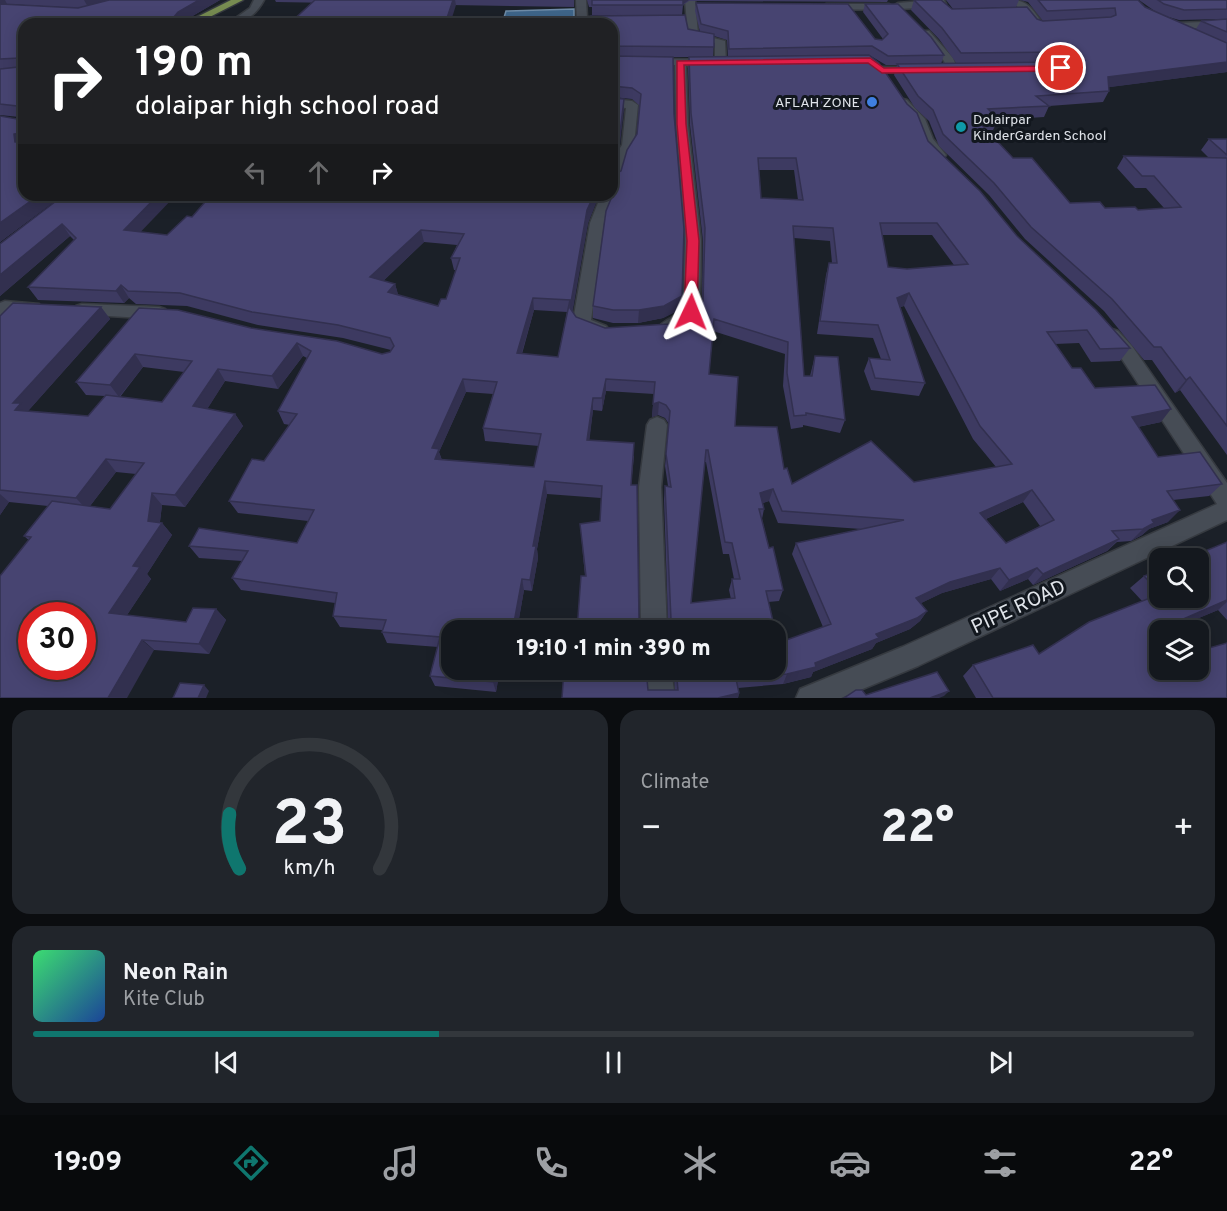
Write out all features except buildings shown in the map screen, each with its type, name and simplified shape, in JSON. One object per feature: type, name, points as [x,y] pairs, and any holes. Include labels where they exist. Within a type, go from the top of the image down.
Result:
[{"type":"main road","points":[[210,18],[238,0]]},
{"type":"main road","points":[[213,18],[222,16],[252,0]]},
{"type":"street","points":[[241,18],[254,10],[259,0]]},
{"type":"street","points":[[581,0],[582,18]]},
{"type":"street","points":[[1016,0],[1026,7],[1027,12],[1039,26],[1051,26]]},
{"type":"street","points":[[815,7],[899,7],[940,2],[948,14]]},
{"type":"street","points":[[618,61],[727,63],[720,41],[693,36],[685,20],[689,3],[701,6]]},
{"type":"street","points":[[850,7],[861,18]]},
{"type":"street","points":[[1016,12],[1027,12]]},
{"type":"street","points":[[618,20],[626,20]]},
{"type":"street","points":[[1195,35],[1172,25],[1227,24]]},
{"type":"street","points":[[919,27],[949,60],[947,70],[876,65],[909,111],[921,122],[932,148],[946,164]]},
{"type":"street","points":[[647,330],[668,328],[681,322],[691,312],[693,241],[682,124],[680,62]]},
{"type":"street","points":[[618,104],[632,105],[628,145],[618,161]]},
{"type":"street","points":[[606,201],[597,224],[582,321],[584,324],[605,332],[615,331]]},
{"type":"street","points":[[0,311],[5,307],[175,314]]},
{"type":"street","points":[[1104,325],[1126,351],[1227,501]]},
{"type":"street","points":[[654,620],[650,487],[657,425]]},
{"type":"street","name":"PIPE ROAD","points":[[808,698],[909,657],[1227,510]]},
{"type":"street","points":[[660,680],[662,698]]},
{"type":"water","points":[[574,9],[574,18],[504,18],[506,11]]},
{"type":"place","name":"AFLAH ZONE","points":[[872,102]]},
{"type":"place","name":"Dolairpar KinderGarden School","points":[[961,127]]},
{"type":"route","points":[[691,312],[693,241],[682,124],[680,62],[870,60],[882,70],[1061,68]]}]
